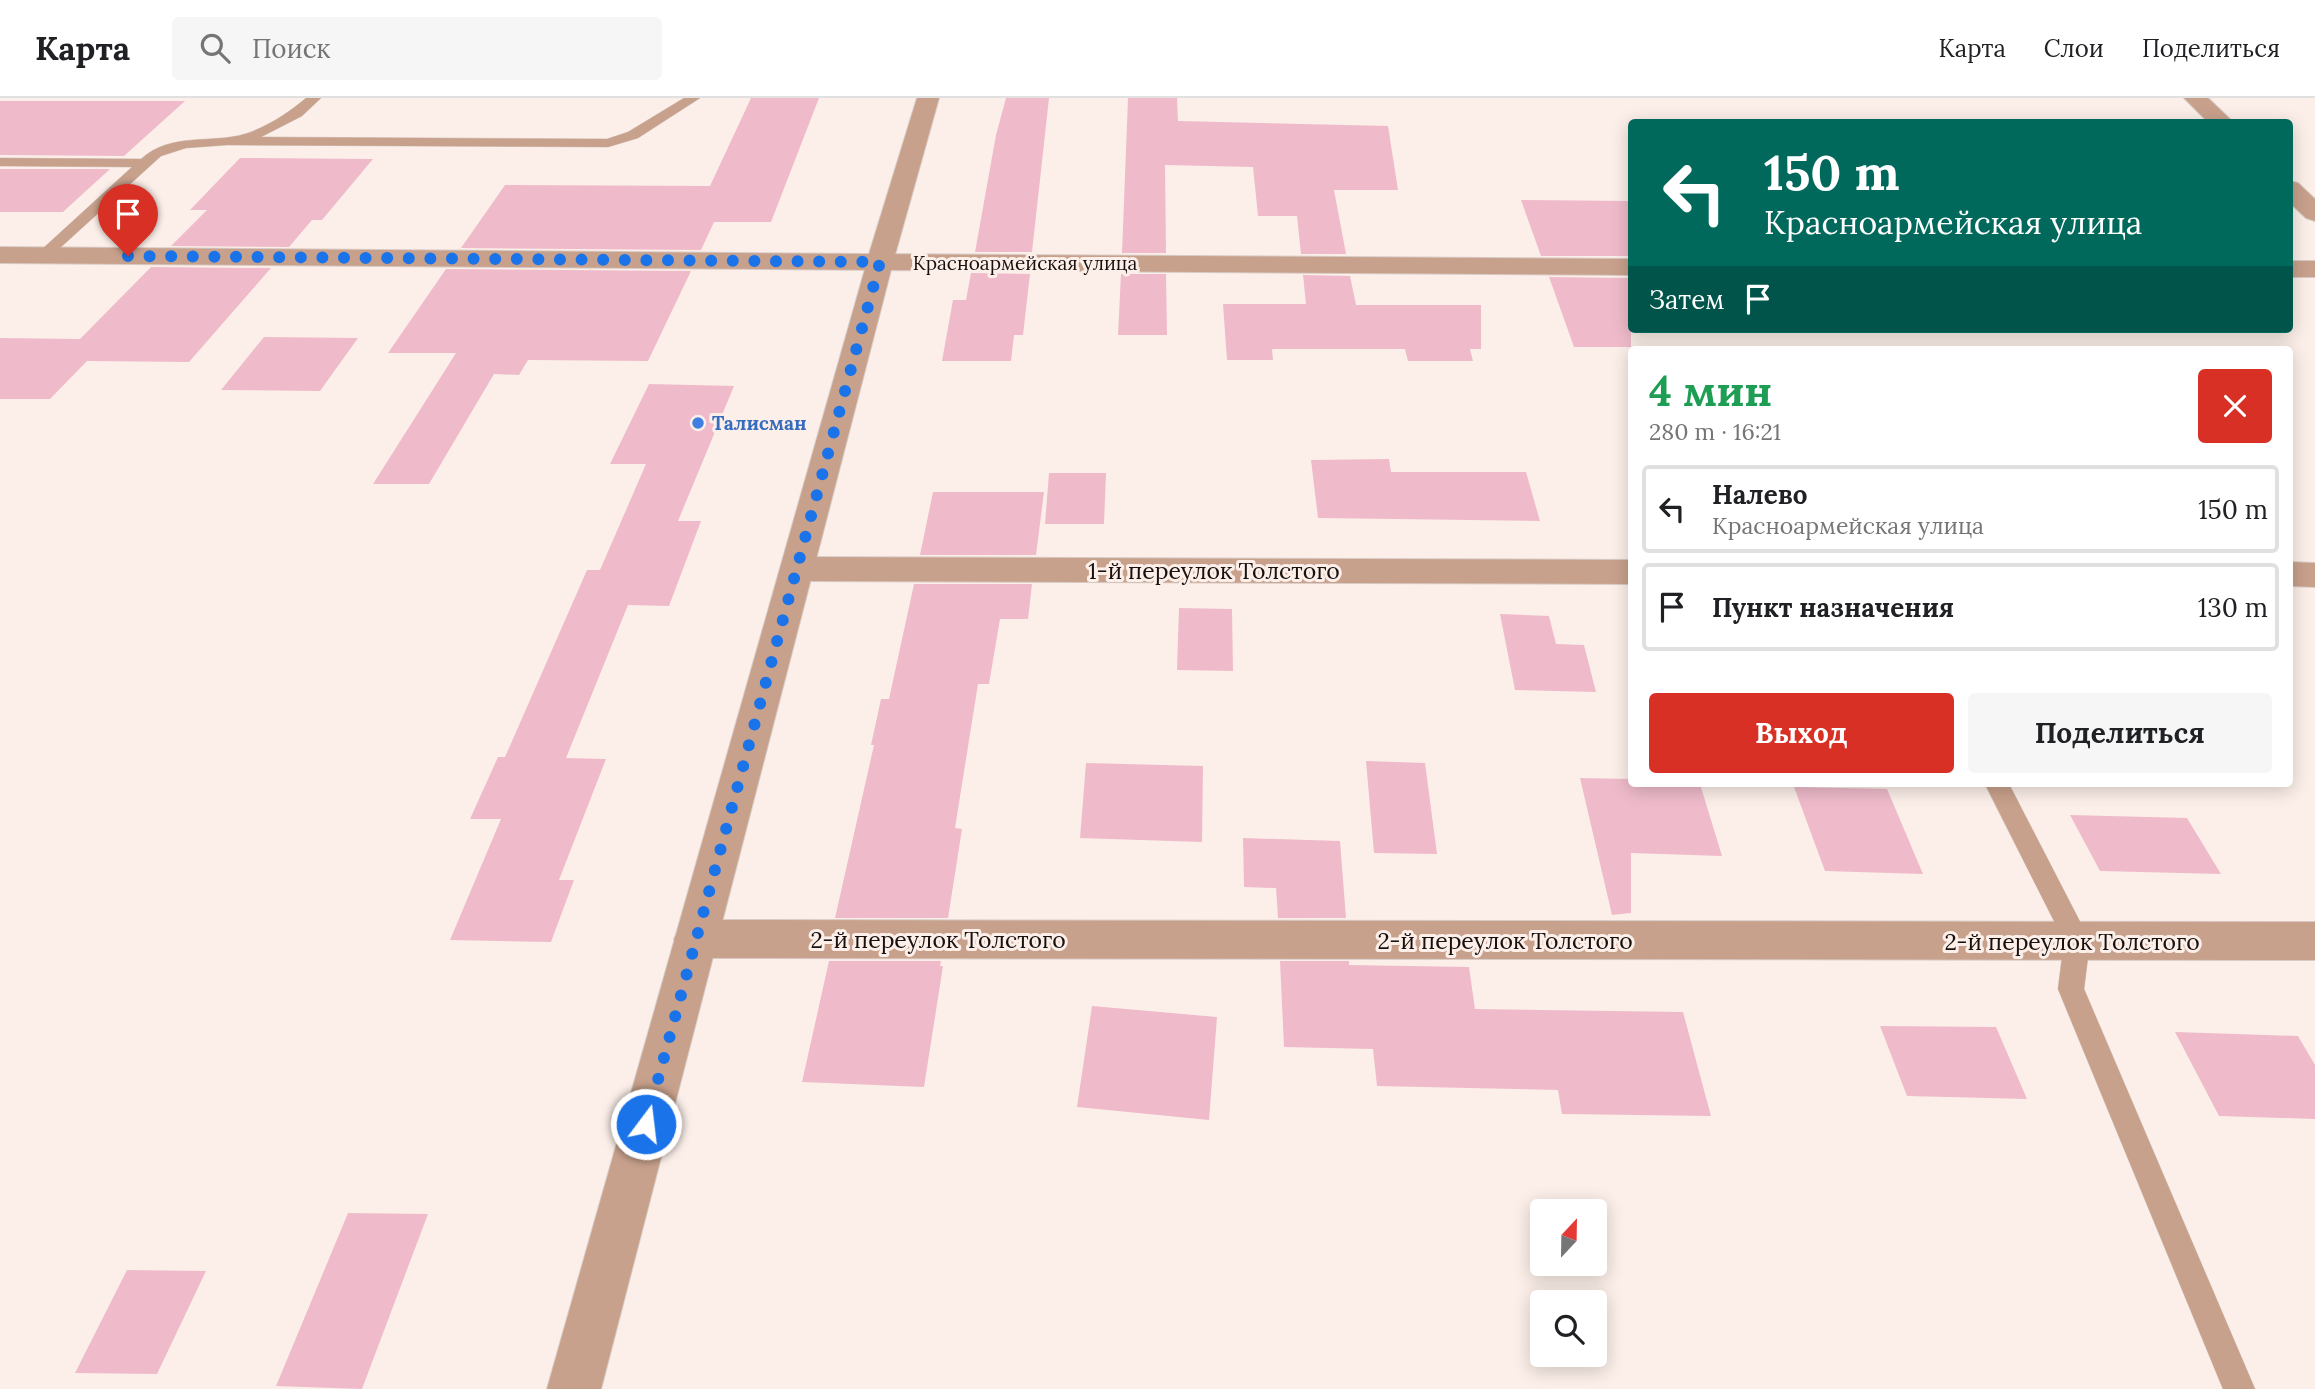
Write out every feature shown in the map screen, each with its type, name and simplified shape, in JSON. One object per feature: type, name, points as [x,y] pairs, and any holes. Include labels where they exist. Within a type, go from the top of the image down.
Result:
[{"type":"street","points":[[574,1389],[880,262],[928,98]]},
{"type":"street","points":[[2195,98],[2218,119]]},
{"type":"street","points":[[2293,192],[2315,213]]},
{"type":"street","name":"Красноармейская улица","points":[[0,255],[1628,267]]},
{"type":"street","points":[[2293,269],[2315,269]]},
{"type":"street","name":"1-й переулок Толстого","points":[[797,569],[1628,572]]},
{"type":"street","points":[[2293,574],[2315,575]]},
{"type":"street","name":"2-й переулок Толстого","points":[[696,939],[2315,941]]},
{"type":"lane","points":[[44,255],[156,153],[170,147],[250,136],[297,113],[314,98]]},
{"type":"lane","points":[[227,141],[608,143],[633,135],[693,98]]},
{"type":"lane","points":[[0,162],[142,163]]},
{"type":"lane","points":[[1999,787],[2077,941],[2071,989],[2239,1389]]},
{"type":"building","points":[[751,98],[819,98],[771,222],[714,222],[701,250],[461,248],[505,185],[710,186]]},
{"type":"building","points":[[1006,98],[1049,98],[1032,252],[975,252],[996,135]]},
{"type":"building","points":[[1128,98],[1177,98],[1178,121],[1388,126],[1398,190],[1334,190],[1346,254],[1301,254],[1297,216],[1258,216],[1253,167],[1165,165],[1166,253],[1122,253]]},
{"type":"building","points":[[0,101],[185,101],[124,156],[0,155]]},
{"type":"building","points":[[240,158],[373,159],[322,220],[312,220],[289,247],[171,246],[207,210],[190,210]]},
{"type":"building","points":[[0,169],[110,169],[63,212],[0,212]]},
{"type":"building","points":[[1521,200],[1628,201],[1628,256],[1541,256]]},
{"type":"building","points":[[151,267],[271,268],[189,362],[87,361],[50,399],[0,399],[0,338],[80,339]]},
{"type":"building","points":[[446,269],[691,271],[648,361],[528,360],[519,375],[494,374],[429,484],[373,484],[456,353],[388,353]]},
{"type":"building","points":[[971,273],[1030,274],[1023,335],[1014,335],[1011,361],[942,361],[953,300],[966,300]]},
{"type":"building","points":[[1121,274],[1166,274],[1167,335],[1118,335]]},
{"type":"building","points":[[1303,275],[1350,276],[1356,305],[1481,305],[1481,349],[1470,349],[1473,361],[1408,361],[1405,349],[1272,349],[1273,360],[1227,360],[1223,304],[1306,304]]},
{"type":"building","points":[[1549,277],[1628,278],[1628,333],[1631,333],[1631,346],[1574,347]]},
{"type":"building","points":[[264,337],[358,338],[320,391],[221,390]]},
{"type":"building","points":[[649,384],[734,386],[678,521],[701,521],[669,606],[628,605],[566,758],[606,759],[559,880],[574,880],[551,942],[450,940],[501,819],[470,819],[498,757],[505,757],[587,570],[600,570],[646,464],[610,464]]},
{"type":"building","points":[[1389,459],[1391,472],[1526,472],[1540,521],[1318,518],[1311,460]]},
{"type":"building","points":[[1049,473],[1106,473],[1104,524],[1045,524]]},
{"type":"building","points":[[933,492],[1044,492],[1036,555],[920,555]]},
{"type":"building","points":[[914,584],[1032,584],[1028,619],[1000,619],[989,684],[978,684],[955,828],[962,829],[948,918],[835,918],[874,745],[871,745],[881,699],[889,699]]},
{"type":"building","points":[[1179,608],[1232,609],[1233,671],[1177,670]]},
{"type":"building","points":[[1500,614],[1549,616],[1556,644],[1584,645],[1596,692],[1515,690]]},
{"type":"building","points":[[1366,761],[1425,763],[1437,854],[1374,853]]},
{"type":"building","points":[[1086,763],[1203,766],[1202,842],[1080,838]]},
{"type":"building","points":[[1580,778],[1628,779],[1628,787],[1701,787],[1722,856],[1631,853],[1631,913],[1612,915]]},
{"type":"building","points":[[1794,787],[1887,789],[1923,874],[1825,871]]},
{"type":"building","points":[[2070,815],[2187,818],[2221,874],[2100,871]]},
{"type":"building","points":[[1243,838],[1340,841],[1346,918],[1278,918],[1276,888],[1244,887]]},
{"type":"building","points":[[829,961],[941,961],[940,966],[943,966],[924,1087],[802,1082]]},
{"type":"building","points":[[1280,961],[1349,961],[1349,965],[1469,967],[1475,1009],[1683,1012],[1711,1116],[1562,1114],[1558,1090],[1377,1086],[1373,1049],[1284,1047]]},
{"type":"building","points":[[1092,1006],[1217,1017],[1209,1120],[1077,1107]]},
{"type":"building","points":[[1880,1026],[1996,1027],[2027,1099],[1907,1096]]},
{"type":"building","points":[[2175,1032],[2298,1036],[2315,1065],[2315,1119],[2219,1116]]},
{"type":"building","points":[[348,1213],[428,1214],[362,1389],[276,1386]]},
{"type":"building","points":[[127,1270],[206,1271],[157,1374],[75,1373]]},
{"type":"place","name":"Талисман","points":[[698,423]]},
{"type":"route","points":[[128,256],[880,262],[646,1124]]}]
